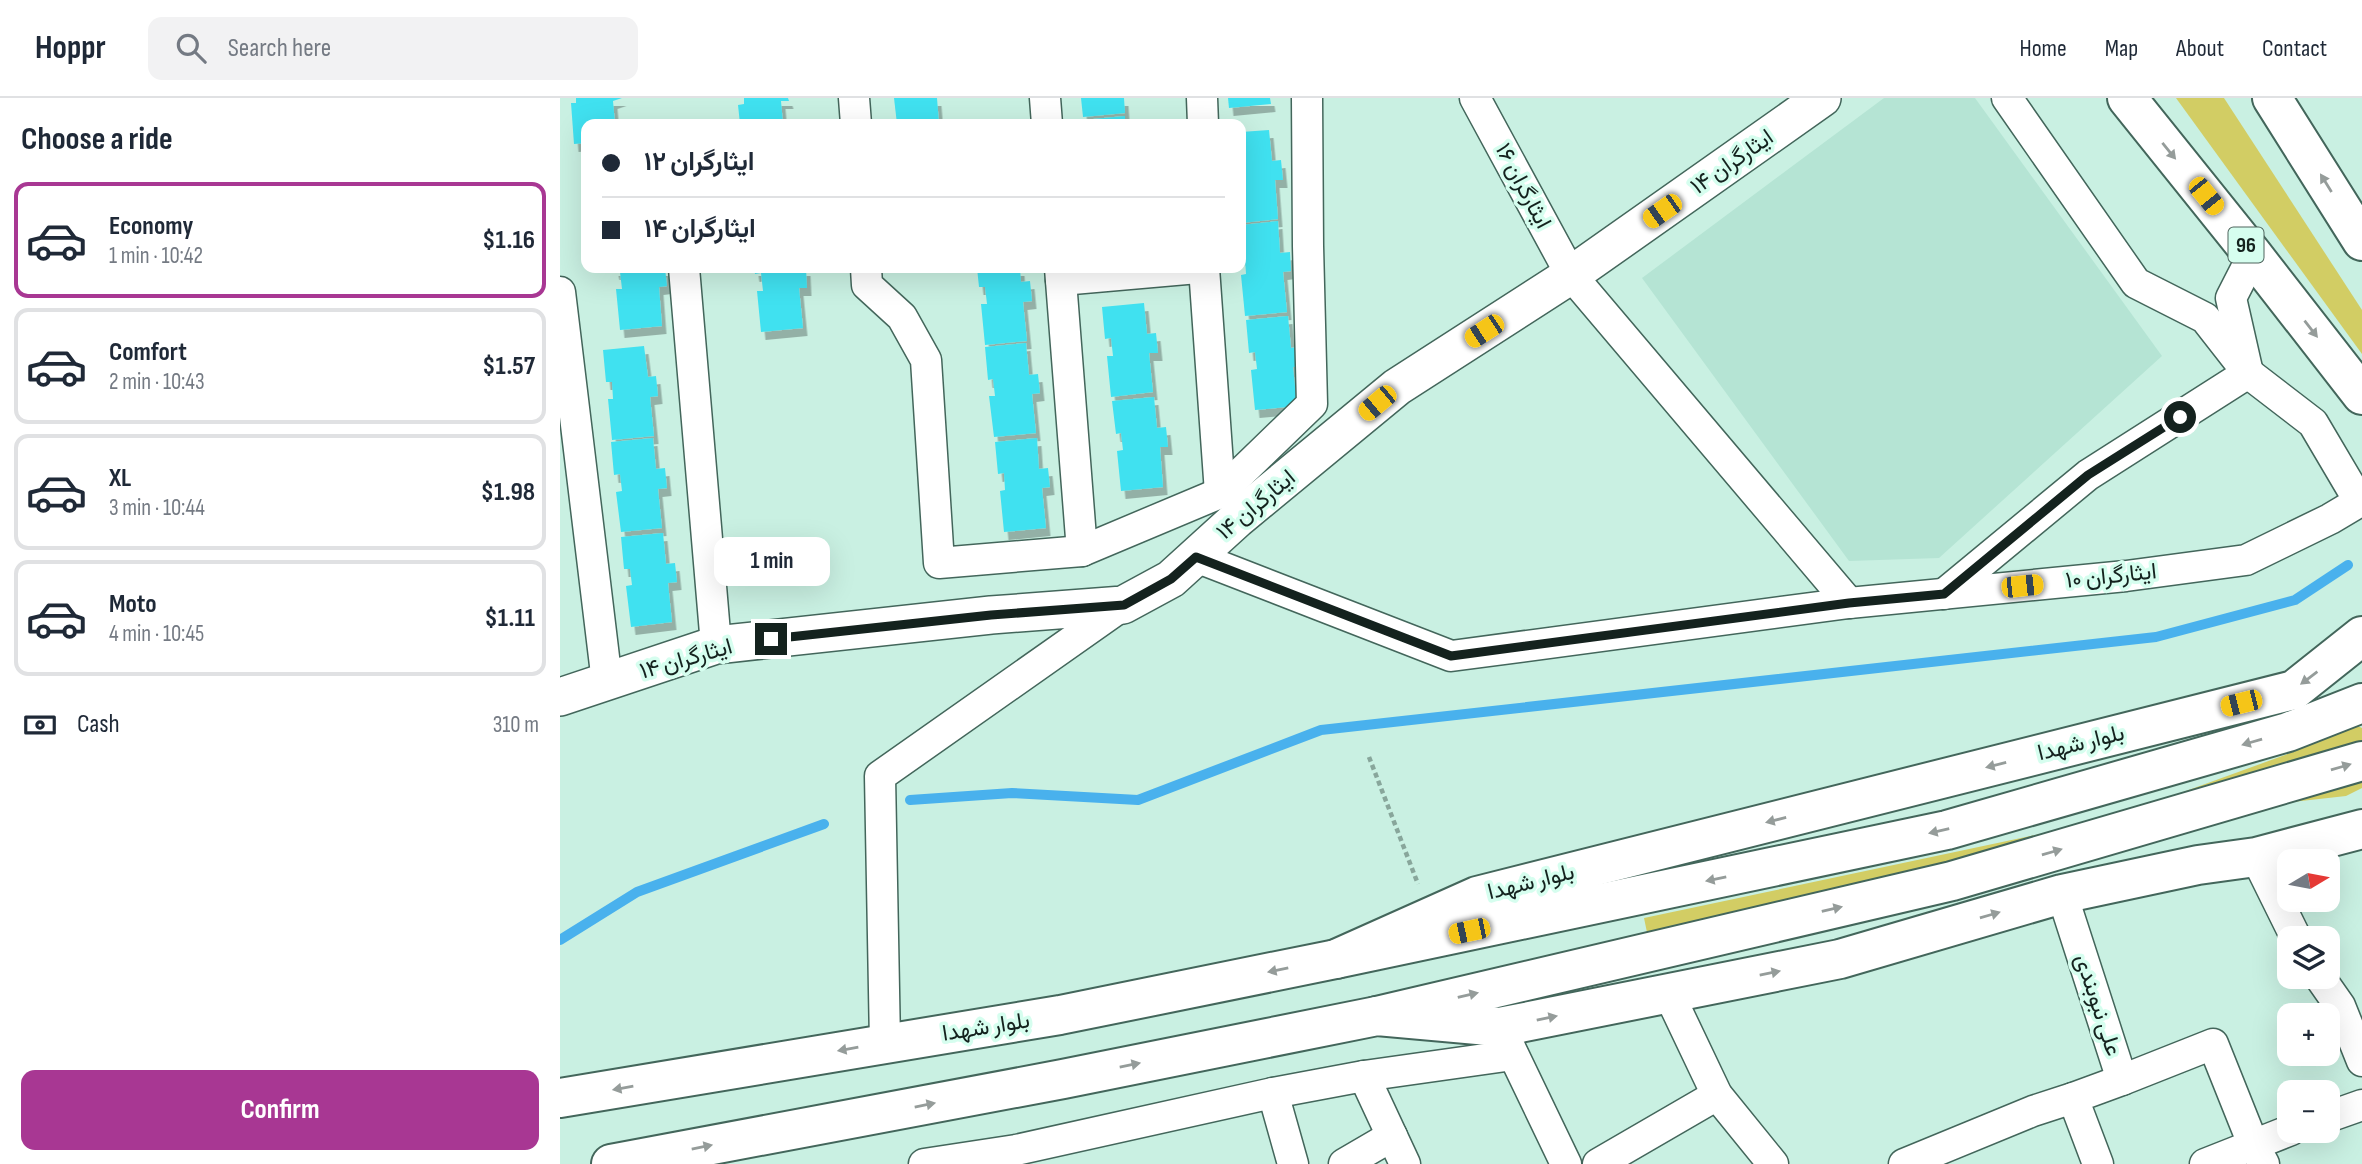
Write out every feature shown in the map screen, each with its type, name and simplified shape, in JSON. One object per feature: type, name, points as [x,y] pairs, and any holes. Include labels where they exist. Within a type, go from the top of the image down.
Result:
[{"type":"main road","name":"96","points":[[2127,98],[2362,395]]},
{"type":"main road","points":[[2272,98],[2362,240]]},
{"type":"main road","name":"بلوار شهدا","points":[[560,1098],[1060,1015],[1336,959],[1477,896],[2294,690],[2354,653]]},
{"type":"main road","points":[[1336,959],[1947,830],[2288,732],[2362,703]]},
{"type":"main road","points":[[611,1164],[1063,1079],[1377,1016],[1952,881],[2362,761]]},
{"type":"main road","points":[[1377,1016],[1507,1041],[1668,992],[1840,959],[2062,894],[2198,865],[2256,856],[2362,829]]},
{"type":"street","points":[[854,98],[856,119]]},
{"type":"street","points":[[1045,98],[1047,119]]},
{"type":"street","points":[[1202,98],[1203,119]]},
{"type":"street","points":[[866,273],[867,285],[902,317],[926,360],[939,562],[1082,551],[1220,492],[1312,404],[1307,246],[1307,98]]},
{"type":"street","name":"ایثارگران ۱۶","points":[[1475,98],[1571,275],[1849,603]]},
{"type":"street","name":"ایثارگران ۱۴","points":[[560,697],[716,645],[991,615],[1124,605],[1171,579],[1237,519],[1397,387],[1571,275],[1822,98]]},
{"type":"street","points":[[2007,98],[2136,283],[2205,318],[2248,373],[2313,423],[2360,500]]},
{"type":"street","points":[[2248,373],[2231,298],[2253,255]]},
{"type":"street","points":[[684,273],[716,645]]},
{"type":"street","points":[[1082,551],[1060,274],[1083,273]]},
{"type":"street","points":[[1204,273],[1220,492]]},
{"type":"street","points":[[560,292],[607,682]]},
{"type":"street","points":[[1944,594],[2088,475],[2248,373]]},
{"type":"street","name":"ایثارگران ۱۰","points":[[1196,557],[1451,656],[1849,603],[2126,576],[2246,560],[2330,519],[2360,500]]},
{"type":"street","points":[[885,1043],[880,776],[1124,605]]},
{"type":"street","points":[[2256,856],[2290,926]]},
{"type":"street","name":"علی نبوبندی","points":[[1904,1164],[2033,1111],[2122,1080],[2062,894]]},
{"type":"street","points":[[2335,989],[2351,1002],[2362,1061]]},
{"type":"street","points":[[1668,992],[1717,1095],[1773,1164]]},
{"type":"street","points":[[925,1164],[1017,1157],[1273,1093],[1364,1076],[1507,1041],[1566,1164]]},
{"type":"street","points":[[2122,1080],[2213,1044],[2258,1154]]},
{"type":"street","points":[[1364,1076],[1405,1164]]},
{"type":"street","points":[[1273,1093],[1293,1164]]},
{"type":"street","points":[[1598,1164],[1717,1095]]},
{"type":"street","points":[[2073,1098],[2098,1164]]},
{"type":"street","points":[[2340,1113],[2362,1105]]},
{"type":"street","points":[[1344,1164],[1392,1136]]},
{"type":"street","points":[[2205,1164],[2258,1154],[2277,1140]]},
{"type":"path","points":[[1369,757],[1430,917]]},
{"type":"shaded area","points":[[1884,98],[1975,98],[2162,356],[1939,558],[1849,561],[1642,278]]},
{"type":"shaded area","points":[[2176,98],[2224,98],[2362,310],[2362,354]]},
{"type":"shaded area","points":[[2353,724],[2362,728],[2362,788],[2346,796],[2292,802],[2200,819],[1649,942],[1644,918],[2106,820],[2285,755]]},
{"type":"building","points":[[576,98],[622,98],[613,101],[615,119],[581,119],[581,143],[574,144],[571,103],[576,103]]},
{"type":"building","points":[[744,98],[788,98],[789,101],[781,101],[783,119],[739,119],[738,105],[744,104]]},
{"type":"building","points":[[894,98],[937,98],[939,119],[896,119]]},
{"type":"building","points":[[1081,98],[1124,98],[1125,113],[1083,117]]},
{"type":"building","points":[[1228,98],[1270,98],[1271,104],[1229,108]]},
{"type":"building","points":[[1125,116],[1125,119],[1094,119]]},
{"type":"building","points":[[1269,130],[1272,161],[1281,160],[1283,180],[1275,180],[1278,219],[1246,222],[1246,132]]},
{"type":"building","points":[[1278,221],[1280,253],[1290,252],[1291,271],[1283,272],[1287,312],[1245,316],[1241,275],[1246,274],[1246,224]]},
{"type":"building","points":[[620,273],[666,273],[667,286],[659,287],[662,326],[620,330],[616,289],[622,289]]},
{"type":"building","points":[[761,273],[806,273],[807,288],[799,288],[803,328],[761,332],[757,291],[763,291]]},
{"type":"building","points":[[978,273],[1020,273],[1021,282],[1030,281],[1032,301],[1023,302],[1027,341],[985,345],[981,304],[987,304],[985,287],[979,287]]},
{"type":"building","points":[[1144,303],[1147,334],[1156,333],[1158,353],[1149,353],[1153,392],[1111,397],[1107,356],[1113,356],[1111,338],[1105,339],[1102,307]]},
{"type":"building","points":[[1288,316],[1291,348],[1300,347],[1301,366],[1293,367],[1297,406],[1255,410],[1251,370],[1257,369],[1255,352],[1249,353],[1246,320]]},
{"type":"building","points":[[1026,343],[1029,375],[1038,374],[1040,393],[1032,394],[1036,433],[994,437],[989,396],[995,396],[993,379],[988,380],[985,347]]},
{"type":"building","points":[[644,346],[648,377],[656,376],[658,396],[650,397],[654,436],[612,440],[608,399],[613,399],[612,382],[606,382],[603,350]]},
{"type":"building","points":[[1154,397],[1157,428],[1166,427],[1168,447],[1160,447],[1163,487],[1121,491],[1117,451],[1123,450],[1121,433],[1116,434],[1112,401]]},
{"type":"building","points":[[653,438],[656,469],[665,468],[667,488],[658,489],[662,528],[621,532],[616,492],[622,491],[620,474],[614,475],[611,442]]},
{"type":"building","points":[[1037,438],[1039,469],[1048,468],[1050,487],[1042,488],[1046,528],[1004,532],[1000,491],[1005,490],[1004,473],[998,474],[995,442]]},
{"type":"building","points":[[663,533],[666,564],[675,563],[677,582],[668,583],[672,622],[631,627],[626,586],[632,585],[630,569],[624,569],[621,537]]},
{"type":"waterway","points":[[910,800],[1012,793],[1138,800],[1321,730],[2156,637],[2295,600],[2348,565]]},
{"type":"waterway","points":[[560,940],[637,892],[824,824]]},
{"type":"route","points":[[771,639],[991,615],[1124,605],[1171,579],[1196,557],[1451,656],[1849,603],[1944,594],[2088,475],[2180,417]]}]
